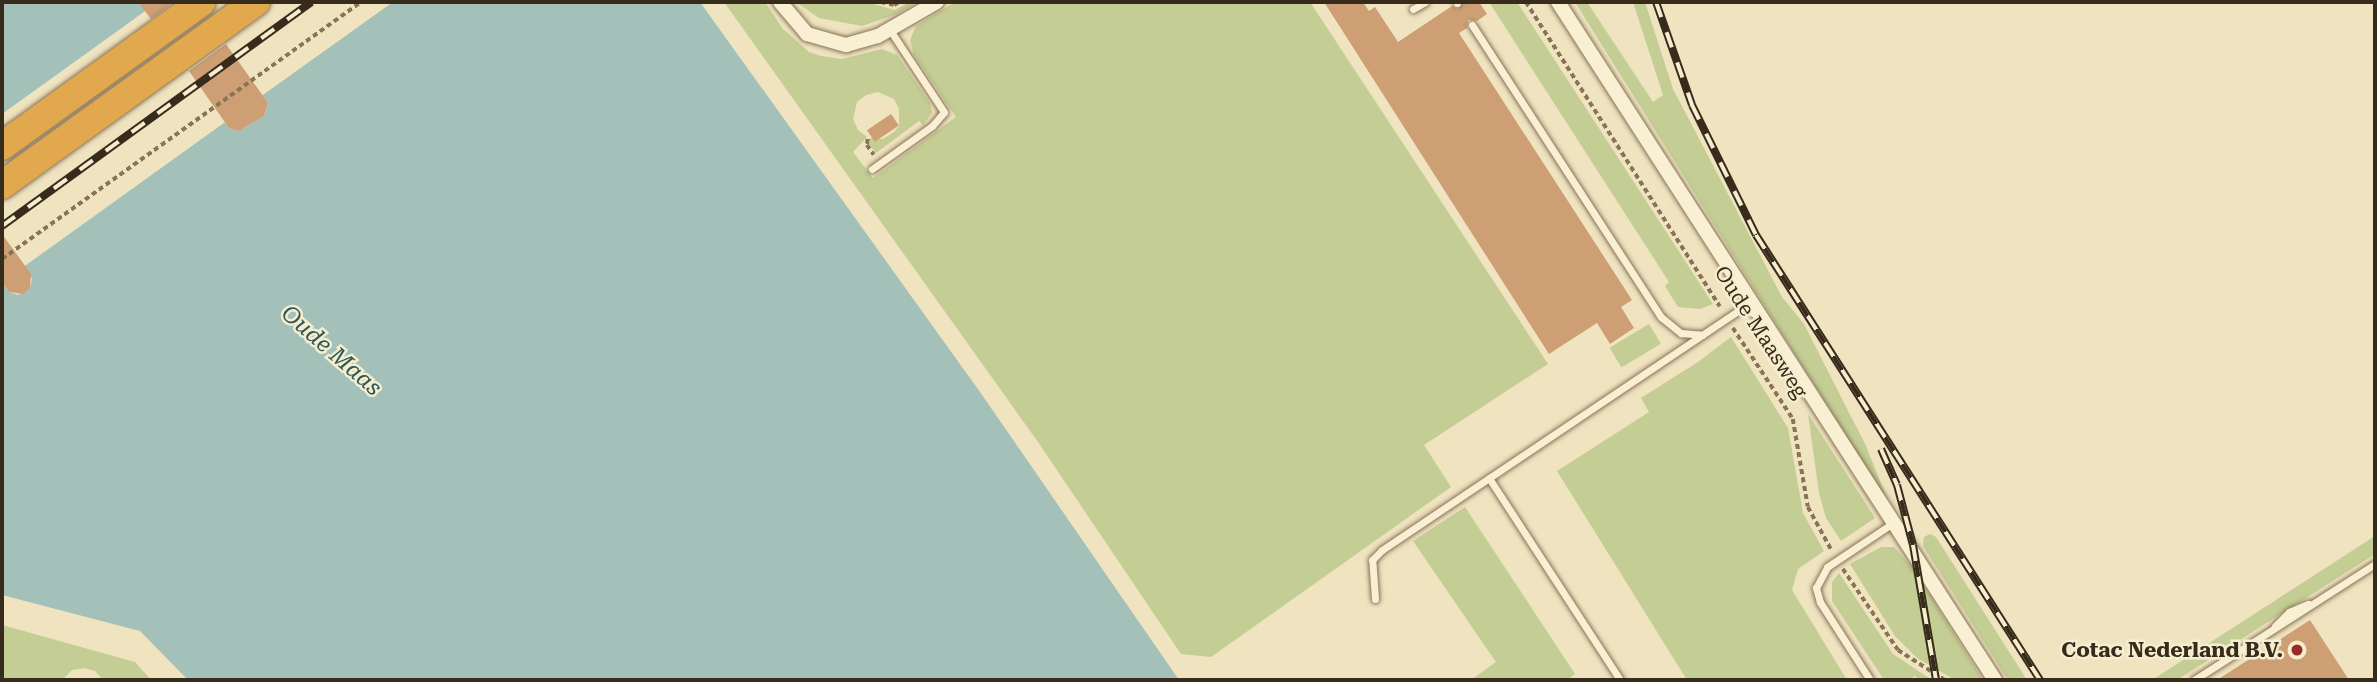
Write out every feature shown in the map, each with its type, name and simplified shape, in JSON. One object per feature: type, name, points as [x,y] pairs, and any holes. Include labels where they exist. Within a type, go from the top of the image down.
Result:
[{"type":"highway","points":[[2,146],[202,2]]},
{"type":"highway","points":[[2,186],[256,2]]},
{"type":"street","points":[[780,2],[807,34],[846,45],[890,30],[937,2]]},
{"type":"street","name":"Oude Maasweg","points":[[1558,2],[1995,680]]},
{"type":"lane","points":[[1413,9],[1424,2]]},
{"type":"lane","points":[[1472,25],[1661,317],[1681,333],[1703,335]]},
{"type":"lane","points":[[872,169],[932,126],[944,112],[890,30]]},
{"type":"lane","points":[[1375,599],[1372,560],[1382,550],[1753,301]]},
{"type":"lane","points":[[1489,478],[1620,680]]},
{"type":"lane","points":[[1870,680],[1817,594],[1821,573],[1893,523]]},
{"type":"lane","points":[[2194,680],[2375,564]]},
{"type":"path","points":[[2,259],[361,2]]},
{"type":"path","points":[[881,2],[894,5],[899,2]]},
{"type":"path","name":"Oude Maasweg","points":[[1526,2],[1793,419],[1808,507],[1838,560],[1898,650],[1945,680]]},
{"type":"green space","points":[[724,2],[765,2],[783,29],[809,52],[821,56],[842,59],[882,49],[897,55],[930,103],[932,113],[923,125],[919,121],[876,153],[868,143],[870,138],[883,139],[894,132],[899,126],[899,109],[894,99],[878,92],[866,95],[857,102],[853,119],[858,130],[867,137],[853,152],[873,178],[956,117],[914,55],[910,40],[916,26],[955,2],[1310,2],[1548,364],[1424,445],[1451,487],[1211,657],[1181,654],[1038,442]]},
{"type":"green space","points":[[796,2],[866,2],[895,10],[909,2],[917,2],[897,14],[862,26],[819,18]]},
{"type":"green space","points":[[1489,2],[1517,2],[1713,304],[1700,309],[1678,307],[1665,286],[1669,282]]},
{"type":"green space","points":[[1575,2],[1587,2],[1653,102],[1663,95],[1633,2],[1645,2],[1673,89],[1782,297],[1804,324],[1866,446],[1890,506]]},
{"type":"green space","points":[[1649,324],[1661,344],[1621,367],[1610,348]]},
{"type":"green space","points":[[1731,337],[1788,428],[1803,513],[1824,551],[1798,569],[1792,590],[1847,680],[1687,680],[1557,471],[1649,412],[1641,398],[1698,362]]},
{"type":"green space","points":[[1808,414],[1875,518],[1841,541],[1826,518],[1819,493]]},
{"type":"green space","points":[[1465,507],[1575,674],[1567,680],[1471,680],[1496,662],[1413,541]]},
{"type":"green space","points":[[1930,534],[1936,537],[2027,680],[2008,680],[1923,546],[1924,537]]},
{"type":"green space","points":[[2375,536],[2375,554],[2177,680],[2152,680]]},
{"type":"green space","points":[[1881,547],[1894,547],[1912,567],[1983,680],[1955,680],[1917,658],[1895,636],[1850,564]]},
{"type":"green space","points":[[1839,573],[1893,654],[1932,680],[1919,680],[1915,676],[1908,680],[1884,680],[1832,601],[1832,582]]},
{"type":"green space","points":[[2,625],[135,662],[151,680],[103,680],[95,671],[84,668],[72,670],[62,680],[2,680]]},
{"type":"water","name":"Oude Maas","points":[[2,2],[139,2],[229,128],[239,131],[264,116],[268,103],[196,2],[700,2],[980,392],[1179,680],[188,680],[140,631],[2,595],[2,282],[9,292],[18,295],[30,288],[32,279],[2,234]]},
{"type":"pier","points":[[192,2],[393,2],[260,97]]},
{"type":"pier","points":[[148,9],[228,120],[22,268],[2,240],[2,114]]},
{"type":"building","points":[[138,2],[174,2],[151,19]]},
{"type":"building","points":[[1324,2],[1363,2],[1369,11],[1375,7],[1398,42],[1452,6],[1458,9],[1463,2],[1479,2],[1487,14],[1477,21],[1468,20],[1467,28],[1459,33],[1632,300],[1621,307],[1634,328],[1610,344],[1597,323],[1549,354]]},
{"type":"building","points":[[226,44],[268,103],[264,116],[239,131],[229,128],[189,71]]},
{"type":"building","points":[[891,114],[899,126],[875,142],[867,130]]},
{"type":"building","points":[[2,234],[31,274],[30,288],[23,294],[9,292],[2,282]]},
{"type":"building","name":"Cotac Nederland B.V.","points":[[2310,620],[2349,680],[2217,680]]},
{"type":"railway","points":[[2,226],[311,2]]},
{"type":"railway","points":[[1656,2],[1692,105],[1756,235],[2040,680]]},
{"type":"railway","points":[[1881,449],[1897,485],[1913,545],[1936,680]]},
{"type":"place","name":"Cotac Nederland B.V.","points":[[2297,650]]}]
